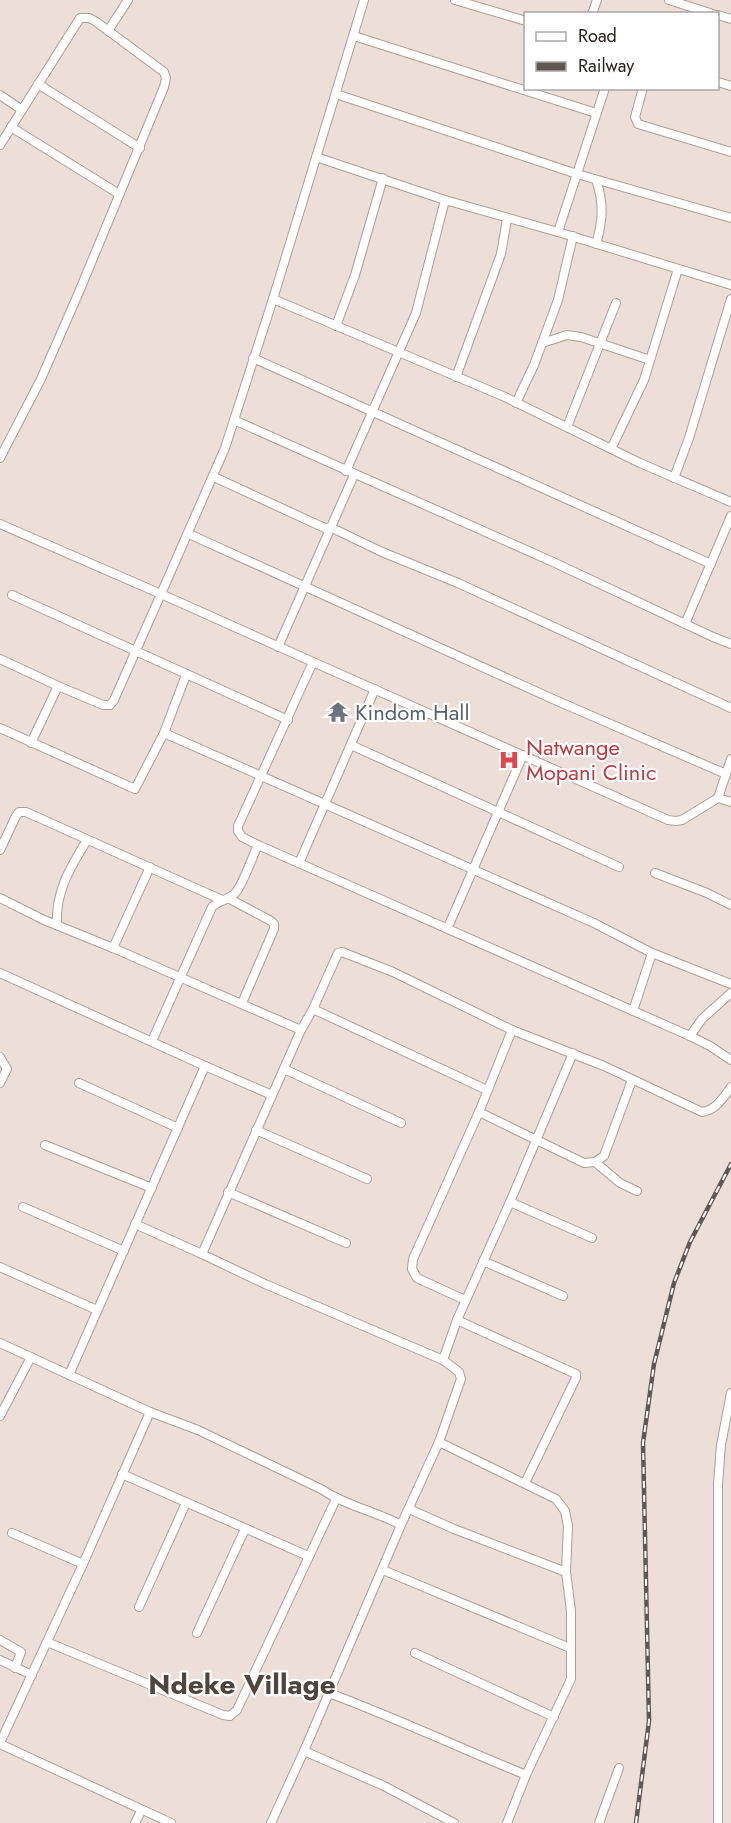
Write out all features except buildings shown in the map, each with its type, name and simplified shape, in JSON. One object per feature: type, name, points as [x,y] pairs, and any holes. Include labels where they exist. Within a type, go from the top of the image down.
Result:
[{"type":"street","points":[[108,31],[128,0]]},
{"type":"street","points":[[0,659],[103,705],[110,705],[114,700],[214,477],[273,299],[364,0]]},
{"type":"street","points":[[455,0],[524,21]]},
{"type":"street","points":[[669,0],[707,12]]},
{"type":"street","points":[[0,145],[80,18],[89,18],[166,75],[164,87],[140,148],[41,379],[0,458]]},
{"type":"street","points":[[354,36],[596,114]]},
{"type":"street","points":[[38,84],[140,148]]},
{"type":"street","points":[[558,232],[604,90]]},
{"type":"street","points":[[642,90],[635,117],[638,124],[731,152]]},
{"type":"street","points":[[336,94],[596,180],[731,218]]},
{"type":"street","points":[[0,95],[22,110]]},
{"type":"street","points":[[11,127],[119,194]]},
{"type":"street","points":[[316,157],[445,200],[731,285]]},
{"type":"street","points":[[336,326],[355,275],[383,178]]},
{"type":"street","points":[[596,180],[603,207],[601,228],[596,244]]},
{"type":"street","points":[[346,471],[416,313],[445,200]]},
{"type":"street","points":[[456,377],[501,254],[507,219]]},
{"type":"street","points":[[516,403],[558,300],[573,237]]},
{"type":"street","points":[[611,449],[640,389],[678,269]]},
{"type":"street","points":[[273,299],[516,403],[611,449],[731,502]]},
{"type":"street","points":[[674,478],[689,438],[731,299]]},
{"type":"street","points":[[567,427],[616,303]]},
{"type":"street","points":[[542,343],[567,335],[581,337],[650,360]]},
{"type":"street","points":[[253,358],[711,564]]},
{"type":"street","points":[[234,420],[731,644]]},
{"type":"street","points":[[278,647],[354,475]]},
{"type":"street","points":[[214,477],[329,529],[458,583],[731,708]]},
{"type":"street","points":[[685,624],[731,516]]},
{"type":"street","points":[[0,524],[375,688],[668,820],[682,820],[718,798],[731,759]]},
{"type":"street","points":[[189,534],[305,588],[726,774]]},
{"type":"street","points":[[12,595],[288,720]]},
{"type":"street","points":[[313,662],[238,826],[238,831],[243,837],[690,1036],[731,1060]]},
{"type":"street","points":[[0,728],[135,789],[164,733],[186,675]]},
{"type":"street","points":[[31,743],[57,686]]},
{"type":"street","points":[[300,861],[375,688]]},
{"type":"street","points":[[164,733],[594,923],[652,953],[731,984]]},
{"type":"street","points":[[351,745],[619,867]]},
{"type":"street","points":[[448,927],[523,755]]},
{"type":"street","points":[[718,798],[731,802]]},
{"type":"street","points":[[0,850],[19,812],[26,812],[271,921],[274,929],[242,1003]]},
{"type":"street","points":[[57,925],[57,900],[87,840]]},
{"type":"street","points":[[152,1041],[212,907],[236,893],[258,845]]},
{"type":"street","points":[[113,948],[150,867]]},
{"type":"street","points":[[655,873],[731,905]]},
{"type":"street","points":[[0,898],[57,925],[301,1030]]},
{"type":"street","points":[[202,1254],[301,1030],[338,953],[342,952],[393,972],[512,1030],[573,1053],[702,1112],[718,1104],[731,1087]]},
{"type":"street","points":[[633,1011],[652,953]]},
{"type":"street","points":[[0,973],[272,1095]]},
{"type":"street","points":[[690,1036],[702,1019],[731,993]]},
{"type":"street","points":[[313,1009],[487,1090]]},
{"type":"street","points":[[465,1300],[417,1278],[412,1269],[413,1259],[479,1112],[512,1030]]},
{"type":"street","points":[[443,1360],[465,1300],[510,1202],[573,1053]]},
{"type":"street","points":[[0,1057],[7,1069],[0,1083]]},
{"type":"street","points":[[69,1375],[206,1066]]},
{"type":"street","points":[[284,1069],[401,1123]]},
{"type":"street","points":[[479,1112],[584,1163],[595,1162],[604,1156],[632,1080]]},
{"type":"street","points":[[79,1083],[178,1128]]},
{"type":"street","points":[[256,1130],[368,1179]]},
{"type":"street","points":[[45,1145],[152,1188]]},
{"type":"street","points":[[595,1162],[620,1183],[637,1191]]},
{"type":"street","points":[[228,1192],[346,1243]]},
{"type":"street","points":[[510,1202],[592,1238]]},
{"type":"street","points":[[23,1207],[124,1251]]},
{"type":"street","points":[[135,1224],[265,1284],[443,1360],[459,1371],[461,1379],[439,1442],[271,1823]]},
{"type":"street","points":[[483,1261],[563,1296]]},
{"type":"street","points":[[0,1267],[97,1310]]},
{"type":"street","points":[[457,1320],[576,1374],[525,1483]]},
{"type":"street","points":[[0,1343],[150,1412],[198,1430],[321,1489],[336,1499],[367,1512],[384,1516],[401,1525]]},
{"type":"street","points":[[0,1416],[31,1357]]},
{"type":"street","points":[[718,1823],[718,1484],[721,1445],[731,1393]]},
{"type":"street","points":[[150,1412],[0,1743],[141,1811],[171,1823]]},
{"type":"street","points":[[439,1442],[556,1499],[566,1511],[568,1526],[566,1572],[571,1611],[571,1679],[526,1775],[507,1823]]},
{"type":"street","points":[[123,1474],[308,1556]]},
{"type":"street","points":[[46,1642],[230,1716],[237,1710],[336,1499]]},
{"type":"street","points":[[139,1607],[186,1503]]},
{"type":"street","points":[[409,1509],[454,1529],[566,1572]]},
{"type":"street","points":[[197,1633],[245,1529]]},
{"type":"street","points":[[12,1533],[82,1564]]},
{"type":"street","points":[[382,1570],[570,1648]]},
{"type":"street","points":[[0,1641],[21,1652],[15,1668]]},
{"type":"street","points":[[415,1653],[554,1717]]},
{"type":"street","points":[[0,1660],[32,1675]]},
{"type":"street","points":[[329,1692],[390,1715],[526,1775]]},
{"type":"street","points":[[304,1751],[384,1786],[454,1823]]},
{"type":"street","points":[[599,1823],[619,1768]]},
{"type":"street","points":[[135,1823],[141,1811]]},
{"type":"railway","points":[[636,1823],[649,1721],[643,1443],[654,1364],[674,1283],[690,1242],[731,1164]]},
{"type":"place","name":"Kindom Hall","points":[[338,712]]},
{"type":"place","name":"Natwange Mopani Clinic","points":[[509,760]]},
{"type":"district","name":"Ndeke Village","points":[[242,1684]]}]
